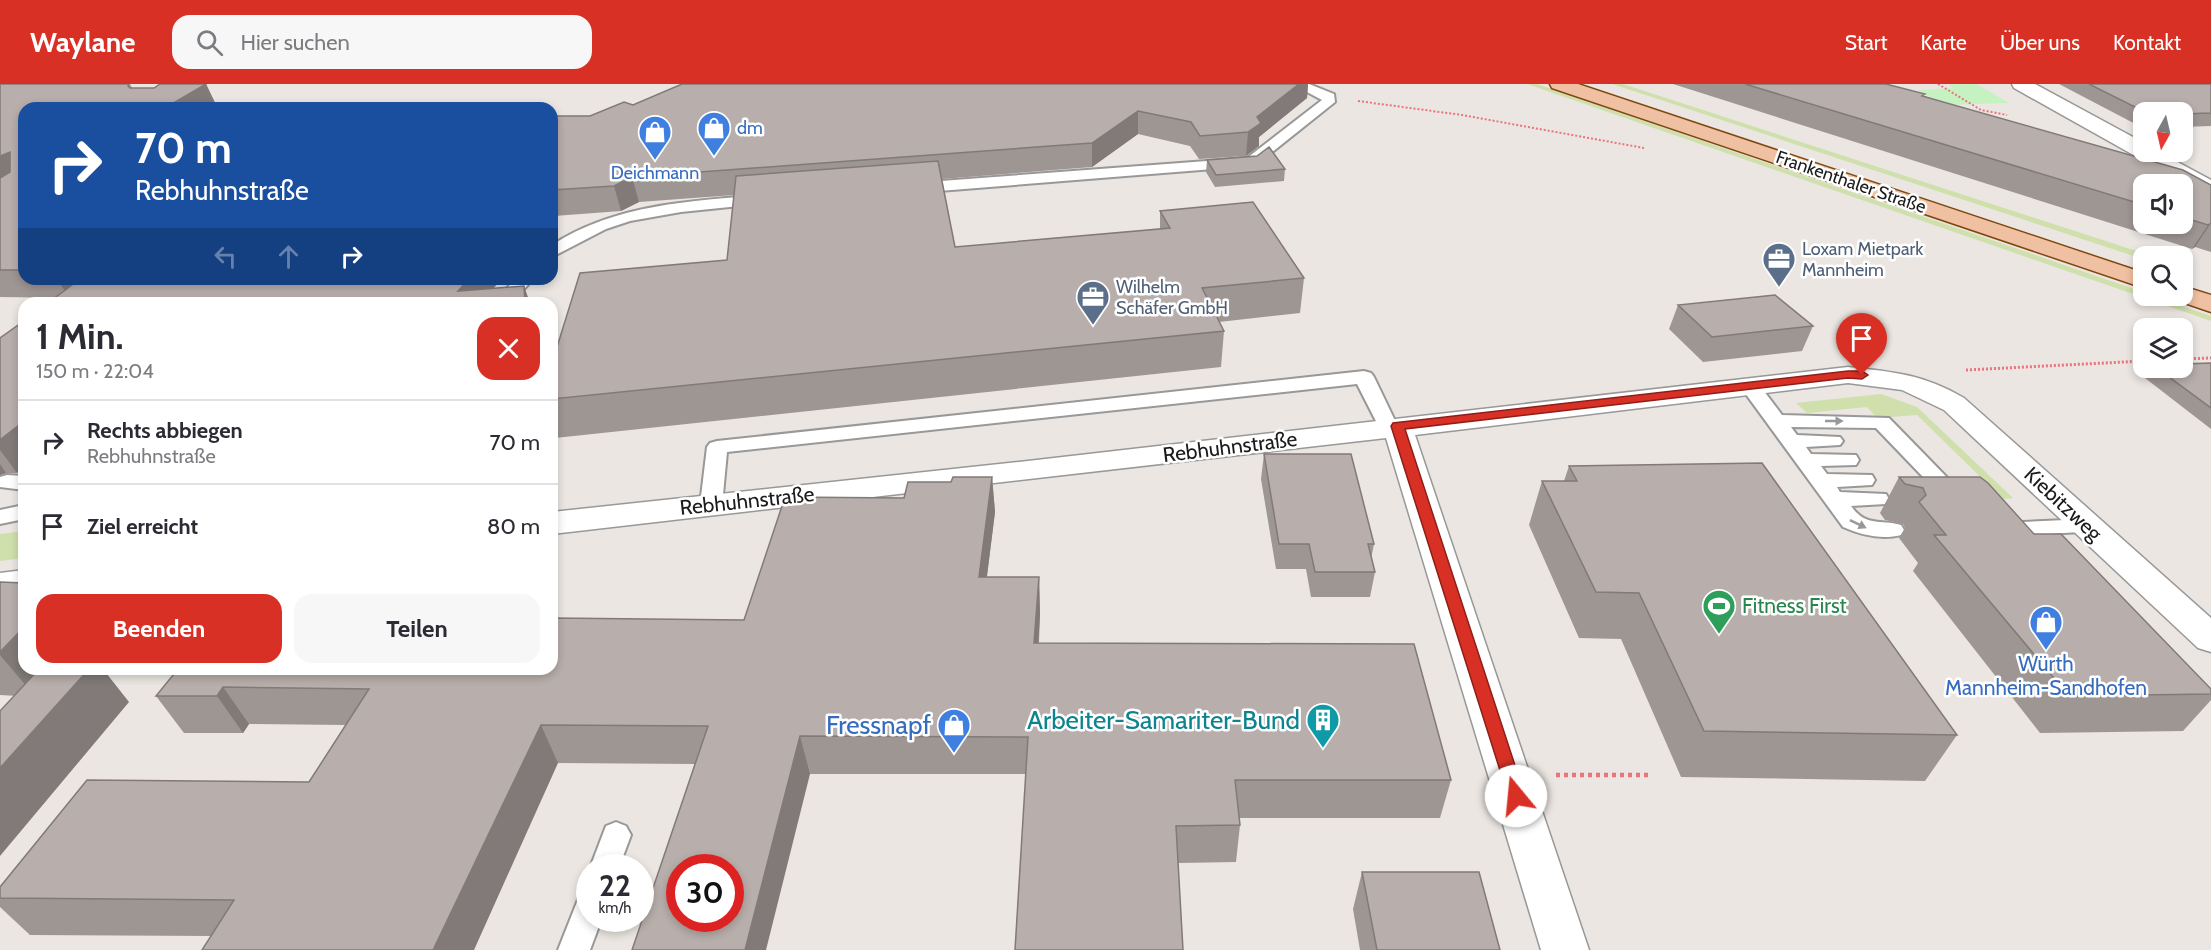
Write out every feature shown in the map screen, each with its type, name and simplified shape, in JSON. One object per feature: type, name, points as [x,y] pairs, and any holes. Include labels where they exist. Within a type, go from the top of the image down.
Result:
[{"type":"main road","name":"Frankenthaler Straße","points":[[1559,84],[2133,277]]},
{"type":"main road","name":"Frankenthaler Straße","points":[[1593,84],[2133,263]]},
{"type":"main road","points":[[2193,283],[2211,289]]},
{"type":"main road","points":[[2193,298],[2211,304]]},
{"type":"street","points":[[2020,84],[2211,189]]},
{"type":"street","name":"Rebhuhnstraße","points":[[558,522],[1019,472],[1848,375],[1906,382]]},
{"type":"street","name":"Kiebitzweg","points":[[1906,382],[1933,392],[1954,404],[2211,639]]},
{"type":"street","points":[[1393,427],[1565,950]]},
{"type":"street","points":[[0,585],[18,583]]},
{"type":"lane","points":[[897,190],[1251,162],[1325,105],[1329,99],[1328,96],[1298,84]]},
{"type":"lane","points":[[558,248],[579,234],[632,216],[684,206],[779,199]]},
{"type":"lane","points":[[508,297],[519,285]]},
{"type":"lane","points":[[711,505],[717,447],[1364,377],[1393,427]]},
{"type":"lane","points":[[1750,386],[1851,522],[1858,526],[1893,530]]},
{"type":"lane","points":[[1776,421],[1882,422],[1896,450]]},
{"type":"lane","points":[[1790,441],[1833,441]]},
{"type":"lane","points":[[1875,441],[1919,460],[1957,499],[1985,522],[2088,526]]},
{"type":"lane","points":[[1805,460],[1848,460]]},
{"type":"lane","points":[[1826,490],[1864,480]]},
{"type":"lane","points":[[1908,480],[1939,480]]},
{"type":"lane","points":[[1826,490],[1878,499]]},
{"type":"lane","points":[[1923,499],[1957,499]]},
{"type":"lane","points":[[0,517],[18,513]]},
{"type":"lane","points":[[609,854],[616,835]]},
{"type":"lane","points":[[574,950],[581,932]]},
{"type":"path","points":[[1328,96],[1491,120],[1649,149]]},
{"type":"path","points":[[2193,359],[2211,358]]},
{"type":"path","points":[[1906,382],[1962,370],[2133,362]]},
{"type":"path","points":[[1509,775],[1648,775]]},
{"type":"green space","points":[[1527,84],[1537,84],[2133,289],[2133,294]]},
{"type":"green space","points":[[1612,84],[1623,84],[2133,250],[2133,256]]},
{"type":"green space","points":[[1948,84],[1977,84],[2009,103],[1943,105],[1918,90],[1954,88]]},
{"type":"green space","points":[[2168,306],[2182,306],[2211,316],[2211,321]]},
{"type":"green space","points":[[1881,394],[1917,407],[2013,498],[2003,499],[1917,415],[1877,418],[1867,407],[1807,413],[1796,403]]},
{"type":"green space","points":[[18,532],[18,559],[0,561],[0,534]]},
{"type":"building","points":[[0,84],[129,84],[130,88],[154,88],[160,84],[206,84],[175,102],[18,102],[18,270],[0,270],[0,178],[10,172],[10,152],[0,156]]},
{"type":"building","points":[[682,84],[1299,84],[1257,117],[1261,123],[1248,132],[1200,136],[1191,122],[1138,111],[1092,143],[632,177],[614,186],[558,190],[558,116],[590,116],[624,102],[633,105]]},
{"type":"building","points":[[1745,84],[1886,84],[2133,156],[2133,162],[2155,162],[2190,174],[2133,174],[2133,202]]},
{"type":"building","points":[[2089,84],[2211,84],[2211,113],[2193,114],[2193,102],[2133,102],[2133,106]]},
{"type":"building","points":[[1269,147],[1285,169],[1216,175],[1207,160],[1257,156]]},
{"type":"building","points":[[938,161],[955,247],[1170,228],[1160,211],[1253,202],[1304,278],[1202,288],[1224,331],[558,398],[558,344],[580,273],[727,260],[736,176]]},
{"type":"building","points":[[2193,175],[2211,185],[2211,223],[2208,225],[2193,220]]},
{"type":"building","points":[[72,285],[464,285],[458,291],[524,286],[525,297],[56,297]]},
{"type":"building","points":[[1775,295],[1813,326],[1712,337],[1678,305]]},
{"type":"building","points":[[18,325],[18,426],[0,440],[0,338]]},
{"type":"building","points":[[2211,363],[2211,408],[2170,378],[2193,378],[2193,364]]},
{"type":"building","points":[[1264,454],[1351,454],[1374,544],[1368,544],[1375,572],[1315,572],[1309,544],[1279,544]]},
{"type":"building","points":[[1762,463],[1957,735],[1704,731],[1639,593],[1596,592],[1542,481],[1577,481],[1569,466]]},
{"type":"building","points":[[953,477],[992,477],[979,577],[1039,577],[1034,643],[1414,644],[1451,780],[1235,780],[1240,825],[1176,826],[1183,950],[1015,950],[1028,737],[800,736],[745,950],[632,950],[638,932],[654,932],[654,885],[708,726],[541,725],[433,950],[202,950],[234,900],[0,898],[0,887],[87,780],[309,782],[369,689],[223,687],[217,696],[156,696],[173,675],[558,675],[558,618],[744,620],[785,497],[904,498],[908,482],[951,482]]},
{"type":"building","points":[[1899,477],[1980,477],[2034,534],[2061,534],[2211,689],[2211,694],[2069,696],[1934,535],[1946,535],[1919,502],[1926,495],[1923,488],[1905,484]]},
{"type":"building","points":[[0,582],[18,583],[18,633],[0,652]]},
{"type":"building","points":[[33,675],[84,675],[0,768],[0,711]]},
{"type":"building","points":[[1362,872],[1479,872],[1500,950],[1377,950]]},
{"type":"place","name":"dm","points":[[714,157]]},
{"type":"place","name":"Deichmann","points":[[655,161]]},
{"type":"place","name":"Loxam Mietpark Mannheim","points":[[1779,288]]},
{"type":"place","name":"Wilhelm Schäfer GmbH","points":[[1093,326]]},
{"type":"place","name":"Fitness First","points":[[1719,635]]},
{"type":"place","name":"Würth Mannheim-Sandhofen","points":[[2046,651]]},
{"type":"place","name":"Arbeiter-Samariter-Bund","points":[[1323,749]]},
{"type":"place","name":"Fressnapf","points":[[954,754]]},
{"type":"route","points":[[1516,796],[1398,426],[1862,375]]}]
